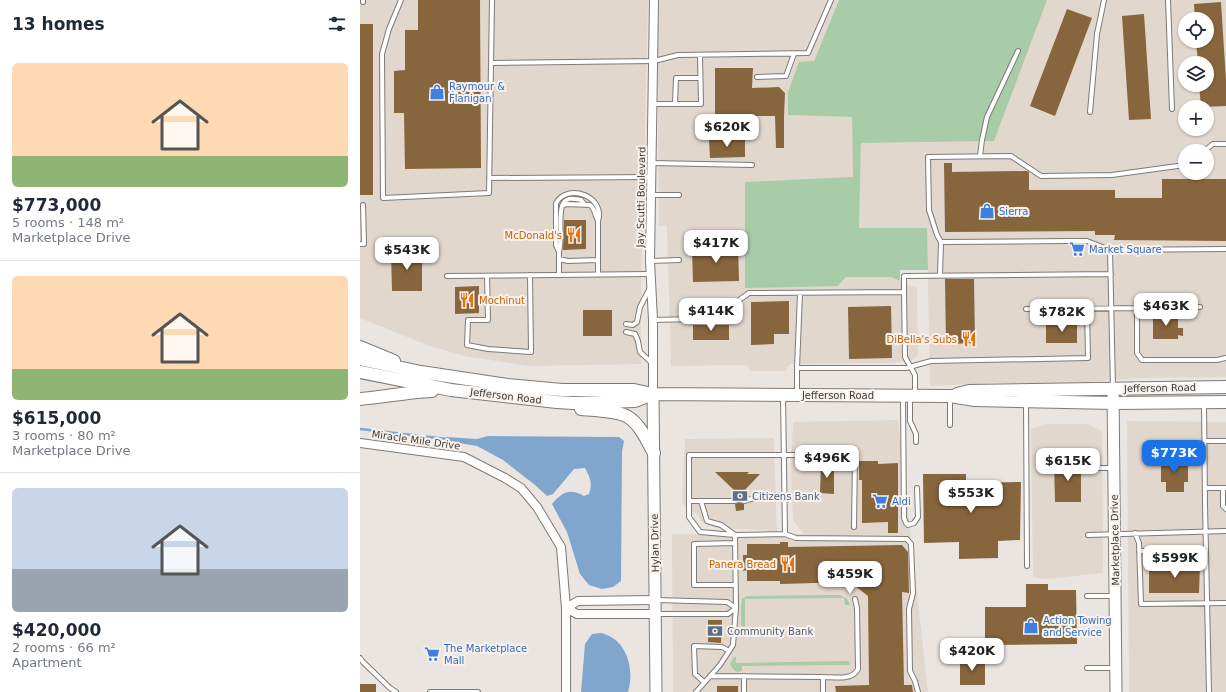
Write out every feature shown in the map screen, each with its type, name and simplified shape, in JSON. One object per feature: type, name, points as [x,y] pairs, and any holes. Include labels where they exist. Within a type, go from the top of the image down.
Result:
[{"type":"main road","points":[[360,347],[421,372]]},
{"type":"main road","name":"Jefferson Road","points":[[360,360],[421,372],[507,385],[562,390],[634,390],[653,394],[910,395],[950,396],[975,400],[1114,403],[1226,402]]},
{"type":"main road","name":"Jefferson Road","points":[[360,372],[451,390],[557,402],[573,403],[635,401],[653,394]]},
{"type":"main road","name":"Jefferson Road","points":[[950,396],[969,391],[1226,387]]},
{"type":"main road","points":[[360,398],[382,397],[408,392],[451,390]]},
{"type":"main road","points":[[557,402],[581,409],[628,416],[638,426],[654,453]]},
{"type":"street","name":"Jay Scutti Boulevard","points":[[653,394],[654,320],[650,261],[654,0]]},
{"type":"street","name":"Marketplace Drive","points":[[1113,389],[1116,692]]},
{"type":"street","name":"Hylan Drive","points":[[653,394],[656,692]]},
{"type":"street","name":"Miracle Mile Drive","points":[[360,443],[464,457],[502,475],[521,488],[537,507],[561,547],[566,608],[566,692]]},
{"type":"street","points":[[566,608],[578,601],[655,600]]},
{"type":"street","points":[[566,608],[578,614],[655,614]]},
{"type":"lane","points":[[400,0],[389,29],[382,54],[383,198],[489,193],[492,0]]},
{"type":"lane","points":[[492,63],[654,61],[678,55],[808,53],[831,0]]},
{"type":"lane","points":[[1090,112],[1096,34],[1104,0]]},
{"type":"lane","points":[[1168,0],[1172,109]]},
{"type":"lane","points":[[980,156],[987,118],[1018,51]]},
{"type":"lane","points":[[757,77],[786,76],[794,54]]},
{"type":"lane","points":[[653,104],[700,104],[700,55]]},
{"type":"lane","points":[[675,104],[676,78],[700,78]]},
{"type":"lane","points":[[1214,144],[1226,144]]},
{"type":"lane","points":[[940,275],[941,242],[937,235],[929,210],[928,157],[1011,156],[1041,176],[1112,175],[1178,167]]},
{"type":"lane","points":[[652,163],[752,165]]},
{"type":"lane","points":[[489,178],[652,176]]},
{"type":"lane","points":[[559,252],[556,245],[556,203],[559,198],[569,194],[586,195],[598,207],[600,215],[598,221],[598,275]]},
{"type":"lane","points":[[651,195],[679,195]]},
{"type":"lane","points":[[559,275],[559,252],[561,245],[560,214],[562,206],[567,204],[590,205],[598,221]]},
{"type":"lane","points":[[360,244],[364,244],[363,205]]},
{"type":"lane","points":[[941,242],[1087,241],[1110,250],[1226,249]]},
{"type":"lane","points":[[1110,250],[1113,389]]},
{"type":"lane","points":[[559,259],[568,261],[598,260]]},
{"type":"lane","points":[[650,261],[679,260]]},
{"type":"lane","points":[[447,276],[650,274]]},
{"type":"lane","points":[[917,488],[918,517],[914,523],[908,524],[904,518],[910,395],[915,375],[905,357],[904,276],[1111,274]]},
{"type":"lane","points":[[487,276],[488,320],[468,320],[467,345],[488,349],[531,352],[530,275]]},
{"type":"lane","points":[[626,324],[633,325],[637,322],[640,307],[651,286]]},
{"type":"lane","points":[[654,320],[736,318],[735,304],[748,293],[904,292]]},
{"type":"lane","points":[[797,395],[800,293]]},
{"type":"lane","points":[[1026,309],[1200,307]]},
{"type":"lane","points":[[1137,308],[1137,353],[1142,360],[1217,360],[1226,358]]},
{"type":"lane","points":[[797,368],[906,368],[931,361],[1088,358],[1087,309]]},
{"type":"lane","points":[[626,332],[635,334],[638,340],[640,352],[653,365]]},
{"type":"lane","points":[[783,395],[785,534]]},
{"type":"lane","points":[[910,395],[910,421],[916,434],[916,442]]},
{"type":"lane","points":[[950,396],[950,425]]},
{"type":"lane","points":[[1026,401],[1027,566]]},
{"type":"lane","points":[[1204,402],[1204,488],[1209,692]]},
{"type":"lane","points":[[1205,441],[1226,441]]},
{"type":"lane","points":[[854,527],[855,455],[689,454],[689,517],[700,532],[735,535],[785,534],[796,538],[907,539],[911,544],[913,593],[909,609],[910,670],[918,692]]},
{"type":"lane","points":[[1087,468],[1114,468]]},
{"type":"lane","points":[[1204,488],[1224,488],[1223,506],[1226,509]]},
{"type":"lane","points":[[744,501],[766,495],[785,495]]},
{"type":"lane","points":[[689,501],[735,501]]},
{"type":"lane","points":[[700,501],[707,521],[721,525],[735,535]]},
{"type":"lane","points":[[1088,535],[1226,531]]},
{"type":"lane","points":[[1135,533],[1139,543],[1141,604],[1226,603]]},
{"type":"lane","points":[[696,692],[720,665],[733,645],[736,608],[735,535]]},
{"type":"lane","points":[[735,543],[694,544],[694,585],[735,585]]},
{"type":"lane","points":[[1139,551],[1206,550]]},
{"type":"lane","points":[[1087,596],[1115,596]]},
{"type":"lane","points":[[710,676],[850,677],[856,674],[858,669],[857,608],[855,599]]},
{"type":"lane","points":[[655,600],[727,602],[736,608]]},
{"type":"lane","points":[[655,614],[728,614],[736,608]]},
{"type":"lane","points":[[704,682],[695,674],[694,646],[722,646],[730,650]]},
{"type":"lane","points":[[360,658],[390,688],[396,692]]},
{"type":"lane","points":[[1087,668],[1116,668]]},
{"type":"lane","points":[[744,676],[744,692]]},
{"type":"lane","points":[[823,677],[823,692]]},
{"type":"lane","points":[[430,692],[478,692]]},
{"type":"shaded area","points":[[360,0],[648,0],[641,297],[641,364],[530,366],[464,356],[427,345],[360,318]]},
{"type":"shaded area","points":[[657,0],[839,0],[814,61],[788,115],[852,117],[853,178],[745,182],[745,287],[838,286],[846,277],[891,277],[917,288],[918,355],[912,360],[894,363],[790,364],[785,371],[751,371],[747,365],[671,366],[667,226],[659,226]]},
{"type":"shaded area","name":"Market Square","points":[[1047,0],[1226,0],[1226,377],[1137,378],[1073,383],[995,383],[930,386],[927,228],[859,229],[861,143],[994,141]]},
{"type":"shaded area","points":[[898,420],[928,692],[673,692],[672,534],[804,534],[793,520],[791,466],[793,422]]},
{"type":"shaded area","points":[[1127,421],[1226,422],[1226,692],[1129,692]]},
{"type":"shaded area","points":[[1046,424],[1088,424],[1102,431],[1103,573],[1046,579],[1033,577],[1031,429]]},
{"type":"shaded area","points":[[774,438],[777,531],[717,528],[704,524],[696,514],[682,503],[685,439]]},
{"type":"green space","points":[[839,0],[1047,0],[994,141],[861,143],[859,228],[927,228],[928,270],[900,270],[900,281],[891,277],[846,277],[838,286],[745,288],[745,182],[853,177],[852,117],[788,115],[788,92],[799,62],[814,61]]},
{"type":"green space","points":[[840,595],[847,599],[850,604],[849,605],[845,605],[844,598],[745,599],[745,626],[743,627],[741,625],[742,599],[747,596]]},
{"type":"green space","points":[[734,657],[736,657],[736,663],[848,661],[850,663],[849,665],[742,666],[742,671],[737,672],[730,664]]},
{"type":"water","points":[[488,436],[619,437],[624,441],[622,452],[621,581],[613,587],[602,589],[589,585],[580,574],[567,532],[552,504],[566,492],[574,492],[584,496],[589,494],[591,487],[585,468],[574,469],[553,494],[547,496],[503,460],[477,446],[447,441],[446,437],[477,439]]},
{"type":"water","points":[[601,633],[610,636],[617,642],[623,648],[627,656],[630,674],[628,692],[581,692],[585,644],[592,634]]},
{"type":"building","name":"Raymour & Flanigan","points":[[418,0],[480,0],[481,168],[405,169],[404,113],[394,113],[394,71],[405,70],[405,30],[418,30]]},
{"type":"building","points":[[1221,2],[1226,80],[1226,106],[1214,106],[1214,100],[1200,100],[1200,92],[1214,92],[1214,56],[1197,56],[1197,48],[1214,48],[1214,12],[1195,12],[1194,4]]},
{"type":"building","points":[[1067,9],[1092,18],[1055,116],[1030,106]]},
{"type":"building","points":[[1144,14],[1151,119],[1129,120],[1122,16]]},
{"type":"building","points":[[360,24],[373,24],[373,195],[360,195]]},
{"type":"building","points":[[715,68],[753,68],[752,88],[779,87],[785,93],[784,148],[776,148],[775,116],[715,116]]},
{"type":"building","points":[[745,139],[745,157],[710,158],[709,140]]},
{"type":"building","points":[[944,163],[952,163],[952,172],[1027,171],[1029,172],[1029,190],[1115,190],[1115,198],[1162,198],[1162,179],[1226,179],[1226,241],[1114,240],[1115,235],[1095,235],[1095,231],[945,232]]},
{"type":"building","name":"McDonald's","points":[[564,220],[586,220],[586,249],[563,250]]},
{"type":"building","points":[[721,244],[738,244],[739,281],[693,282],[692,248],[721,248]]},
{"type":"building","points":[[391,251],[422,251],[422,291],[392,291]]},
{"type":"building","points":[[945,279],[974,279],[975,343],[946,344]]},
{"type":"building","name":"Mochinut","points":[[479,286],[479,313],[455,314],[455,287]]},
{"type":"building","points":[[789,301],[789,334],[774,334],[774,344],[751,345],[751,302]]},
{"type":"building","points":[[891,306],[892,358],[849,359],[848,307]]},
{"type":"building","points":[[583,310],[612,310],[612,336],[583,336]]},
{"type":"building","points":[[1153,313],[1171,313],[1171,317],[1178,317],[1178,328],[1183,328],[1183,336],[1178,335],[1178,339],[1153,339]]},
{"type":"building","points":[[1046,323],[1077,323],[1077,343],[1046,343]]},
{"type":"building","points":[[693,325],[729,325],[729,340],[693,340]]},
{"type":"building","points":[[1168,456],[1175,456],[1175,460],[1188,460],[1188,482],[1184,482],[1184,492],[1166,492],[1166,482],[1161,482],[1161,458],[1168,458]]},
{"type":"building","name":"Aldi","points":[[859,461],[878,461],[878,464],[898,463],[898,533],[888,533],[888,522],[862,523],[862,480],[859,480]]},
{"type":"building","points":[[1054,463],[1081,463],[1081,502],[1055,502]]},
{"type":"building","points":[[821,465],[834,465],[834,494],[820,493]]},
{"type":"building","name":"Citizens Bank","points":[[715,472],[749,472],[747,474],[760,474],[744,491],[744,497],[741,503],[744,504],[744,510],[736,511],[735,504],[738,503],[738,501],[735,498],[735,491]]},
{"type":"building","points":[[923,474],[966,474],[966,483],[1021,482],[1020,540],[998,541],[998,558],[959,559],[959,542],[924,543]]},
{"type":"building","points":[[780,542],[788,542],[788,547],[902,545],[908,552],[909,593],[902,592],[904,685],[912,685],[913,692],[836,692],[835,686],[869,685],[868,596],[850,582],[780,584],[780,581],[747,581],[747,570],[743,571],[743,555],[747,555],[747,544],[780,544]]},
{"type":"building","points":[[1200,565],[1199,593],[1149,593],[1149,567]]},
{"type":"building","name":"Action Towing and Service","points":[[1026,584],[1048,584],[1048,590],[1076,590],[1077,644],[985,645],[985,607],[1026,607]]},
{"type":"building","name":"Community Bank","points":[[708,620],[722,620],[721,643],[708,642]]},
{"type":"building","points":[[960,660],[985,660],[985,685],[960,685]]},
{"type":"building","points":[[360,684],[376,684],[376,692],[360,692]]},
{"type":"building","points":[[717,686],[738,686],[738,692],[717,692]]},
{"type":"waterway","points":[[360,429],[447,439]]},
{"type":"place","name":"Raymour & Flanigan","points":[[437,92]]},
{"type":"place","name":"Sierra","points":[[987,211]]},
{"type":"place","name":"McDonald's","points":[[574,235]]},
{"type":"place","name":"Market Square","points":[[1077,249]]},
{"type":"place","name":"Mochinut","points":[[467,300]]},
{"type":"place","name":"DiBella's Subs","points":[[969,339]]},
{"type":"place","name":"Citizens Bank","points":[[740,496]]},
{"type":"place","name":"Aldi","points":[[880,501]]},
{"type":"place","name":"Panera Bread","points":[[788,564]]},
{"type":"place","name":"Action Towing and Service","points":[[1031,626]]},
{"type":"place","name":"Community Bank","points":[[715,631]]},
{"type":"place","name":"The Marketplace Mall","points":[[432,654]]}]
